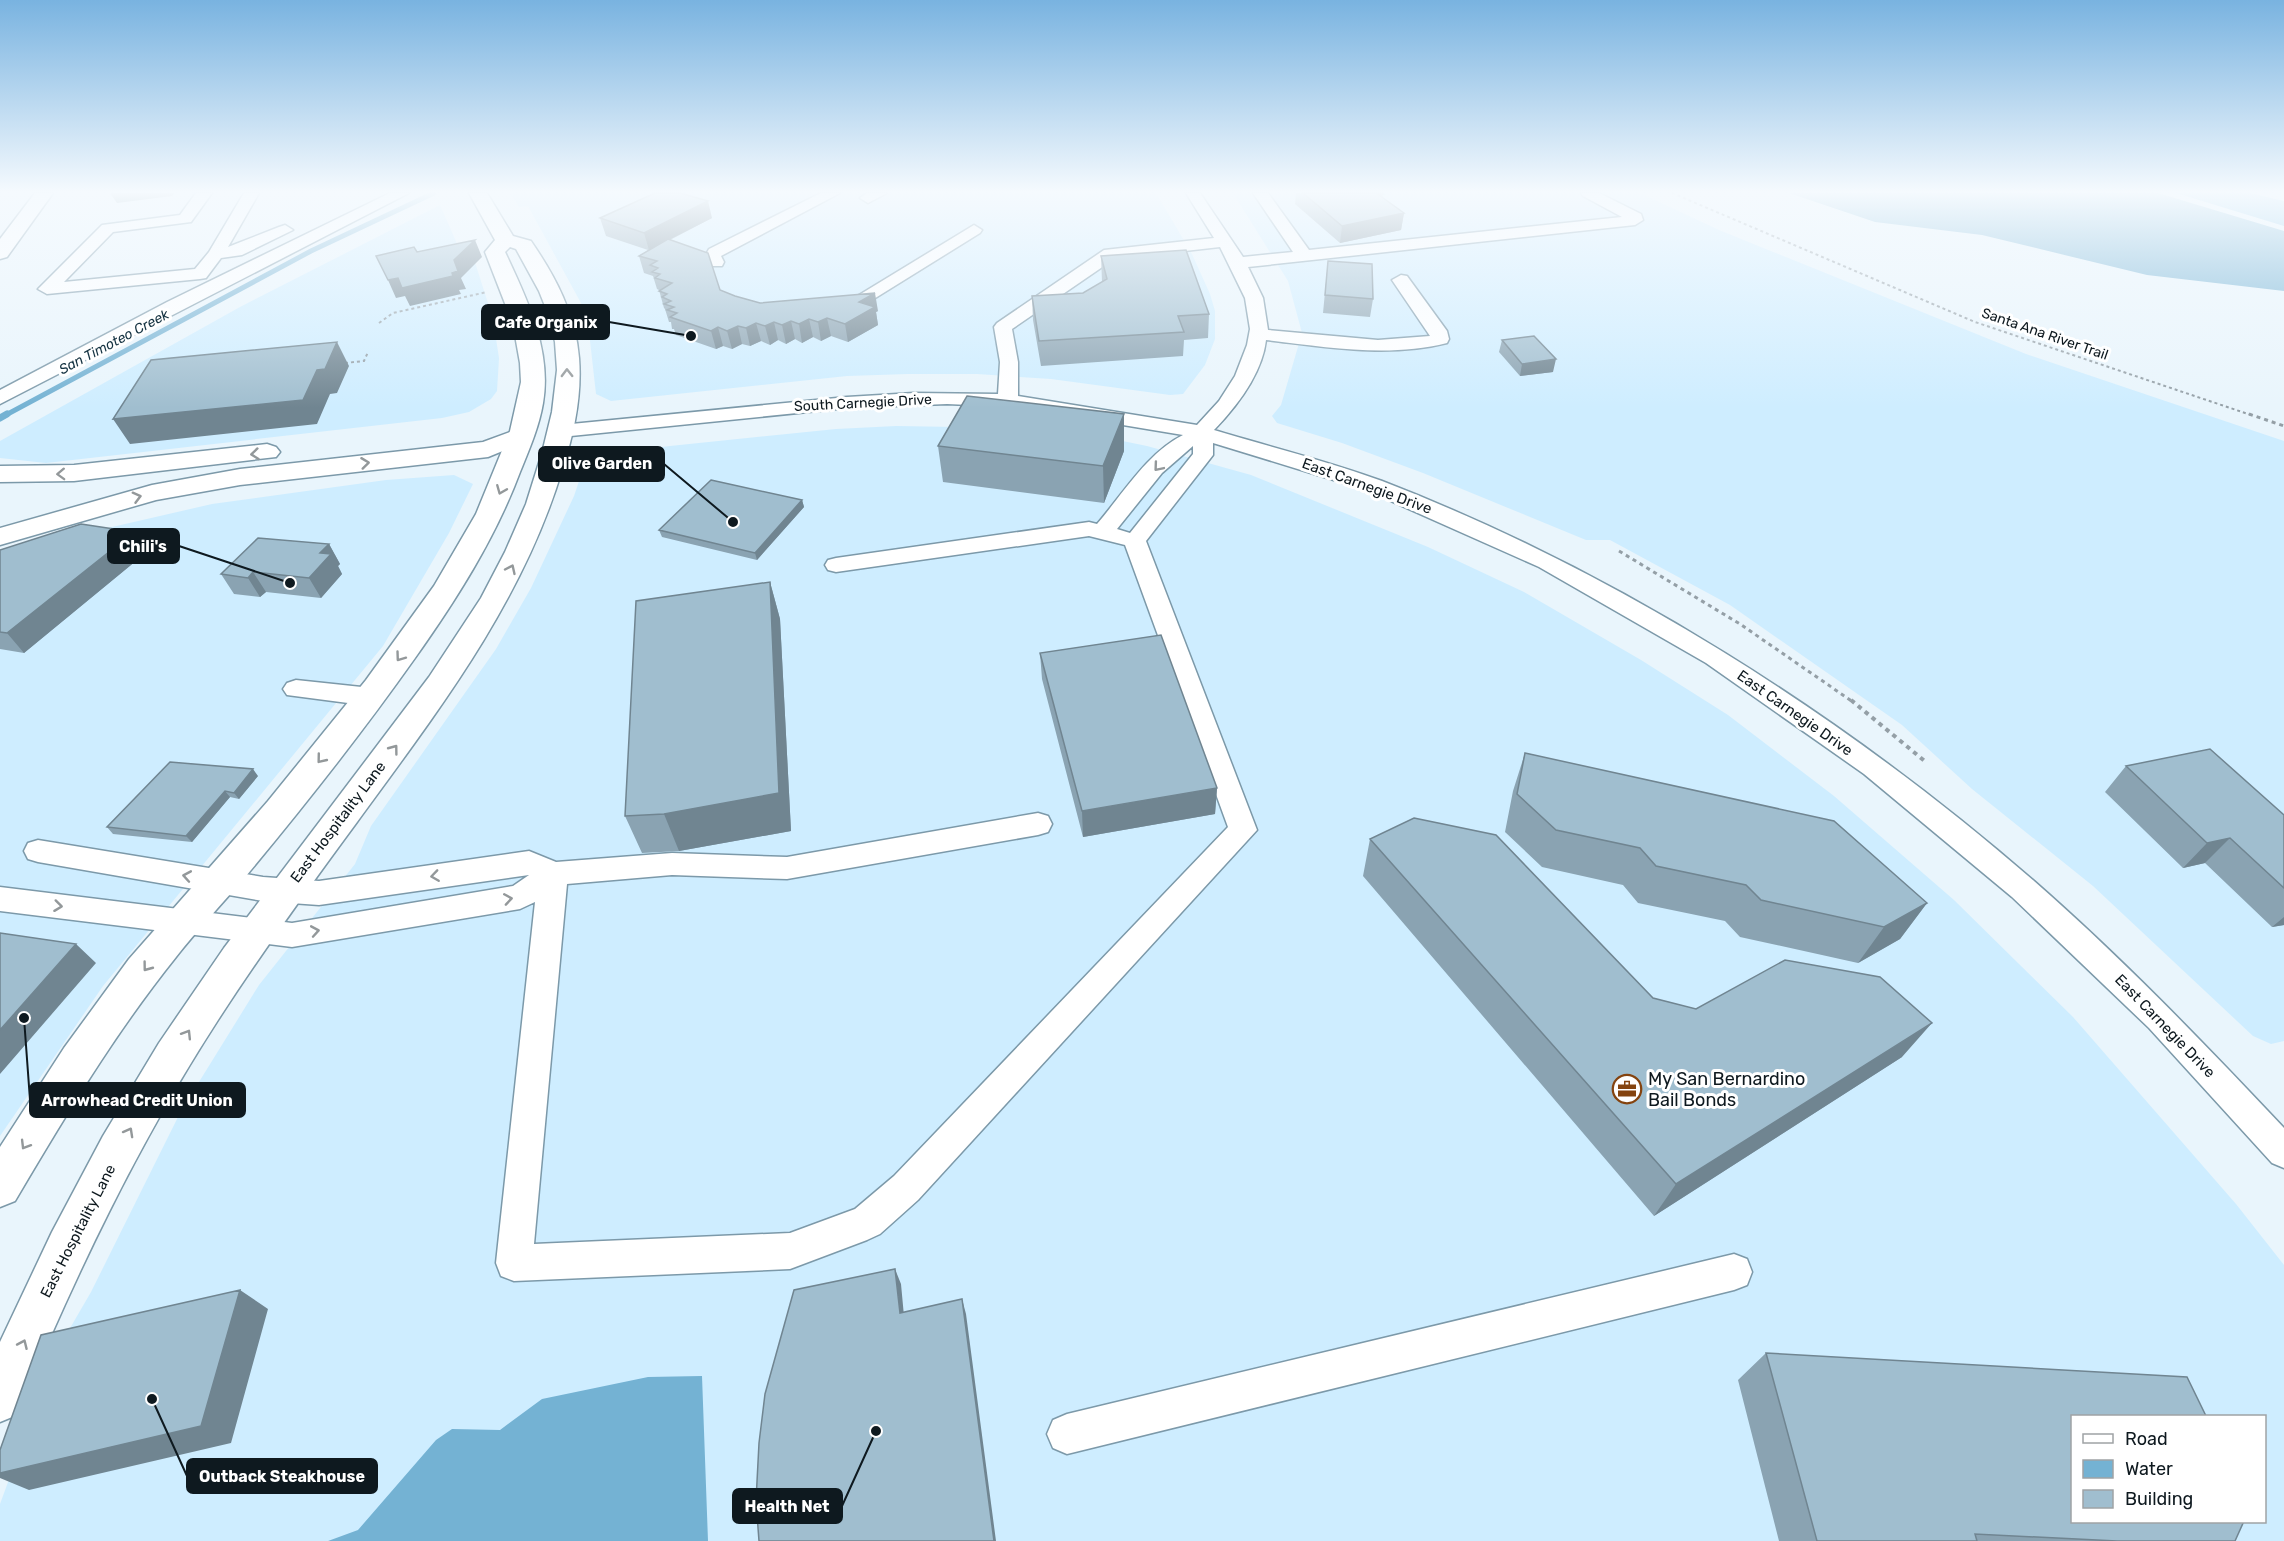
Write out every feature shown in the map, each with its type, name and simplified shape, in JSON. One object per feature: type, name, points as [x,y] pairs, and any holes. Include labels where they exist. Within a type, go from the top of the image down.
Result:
[{"type":"main road","points":[[0,1186],[113,1011],[184,921],[220,882],[371,697],[432,613],[477,541],[501,492],[531,400],[531,363],[515,298],[501,265]]},
{"type":"main road","name":"East Hospitality Lane","points":[[0,1398],[24,1341],[96,1193],[156,1084],[257,930],[428,703],[484,621],[507,579],[546,490],[567,397],[567,345],[554,296],[536,265]]},
{"type":"main road","points":[[0,474],[74,473],[493,427],[521,435]]},
{"type":"main road","name":"South Carnegie Drive","points":[[521,435],[561,431]]},
{"type":"main road","points":[[0,537],[153,493],[240,477],[488,448],[521,435]]},
{"type":"street","points":[[71,265],[47,289],[191,276],[204,271],[208,265]]},
{"type":"street","points":[[0,399],[183,301],[256,265]]},
{"type":"street","points":[[850,306],[917,265]]},
{"type":"street","points":[[1008,400],[1009,362],[1003,327],[1094,265]]},
{"type":"street","points":[[1103,532],[1174,448],[1203,431],[1237,388],[1249,367],[1258,334],[1258,313],[1250,289],[1236,265]]},
{"type":"street","points":[[1258,334],[1399,345],[1431,343],[1440,339],[1438,331],[1401,280]]},
{"type":"street","name":"South Carnegie Drive","points":[[561,431],[844,402],[933,399],[1008,400],[1130,416],[1203,431]]},
{"type":"street","points":[[1135,541],[1203,455],[1203,431]]},
{"type":"street","name":"East Carnegie Drive","points":[[1203,431],[1335,473],[1416,503],[1498,538],[1665,627],[1748,679],[1887,776],[2000,869],[2113,972],[2278,1138]]},
{"type":"street","points":[[836,565],[1089,529],[1135,541]]},
{"type":"street","points":[[553,874],[514,1263],[790,1251],[867,1222],[906,1188],[1164,911],[1243,830],[1135,541]]},
{"type":"street","points":[[296,689],[371,697]]},
{"type":"street","points":[[0,899],[292,934],[520,897],[553,874],[672,864],[787,868],[1038,824]]},
{"type":"street","points":[[38,851],[286,892],[319,893],[529,862],[553,874]]},
{"type":"street","points":[[1066,1434],[1734,1272]]},
{"type":"path","name":"Santa Ana River Trail","points":[[1837,265],[1975,322],[2284,426]]},
{"type":"path","points":[[379,324],[393,313],[487,291]]},
{"type":"path","points":[[339,364],[364,361],[368,352]]},
{"type":"path","points":[[1619,552],[1742,623],[1875,716],[1927,763]]},
{"type":"shaded area","points":[[323,265],[476,265],[493,319],[499,358],[497,391],[491,399],[469,412],[442,418],[46,463],[0,458],[0,441],[240,307]]},
{"type":"shaded area","points":[[560,265],[1197,265],[1215,311],[1215,339],[1205,365],[1183,394],[1170,395],[1051,379],[977,374],[908,374],[847,376],[611,401],[596,394],[587,314]]},
{"type":"shaded area","points":[[1278,265],[1805,265],[2026,354],[2284,441],[2284,1041],[2271,1044],[2253,1036],[2093,886],[1972,789],[1902,725],[1730,605],[1610,540],[1586,540],[1423,473],[1342,443],[1277,423],[1272,416],[1281,405],[1302,333],[1288,281]]},
{"type":"shaded area","points":[[896,426],[1020,428],[1108,438],[1147,446],[1251,475],[1428,547],[1524,592],[1641,660],[1728,715],[1834,796],[1954,900],[2073,1017],[2236,1204],[2284,1265],[2284,1541],[0,1541],[0,1504],[55,1354],[91,1292],[181,1111],[259,985],[355,864],[371,826],[496,649],[531,588],[574,496],[586,460],[596,455],[836,429]]},
{"type":"shaded area","points":[[454,475],[473,484],[449,533],[383,646],[103,986],[0,1136],[0,561],[86,533],[212,504],[386,480]]},
{"type":"water","points":[[2105,265],[2284,265],[2284,291],[2147,275]]},
{"type":"water","points":[[702,1376],[708,1541],[328,1541],[358,1530],[436,1440],[452,1429],[500,1430],[542,1399],[648,1377]]},
{"type":"building","points":[[380,265],[456,265],[458,271],[452,273],[453,276],[402,288],[398,278],[388,280]]},
{"type":"building","points":[[650,265],[712,265],[720,290],[760,303],[875,293],[859,302],[875,307],[845,324],[827,318],[818,322],[809,319],[799,324],[791,321],[782,325],[774,322],[765,326],[756,323],[746,328],[738,326],[727,331],[718,327],[711,331],[670,317],[677,313],[667,310],[674,307],[664,304],[671,301],[662,297],[667,294],[659,291],[672,283],[655,278],[660,274],[652,272],[658,268]]},
{"type":"building","points":[[1103,265],[1191,265],[1209,314],[1178,316],[1184,332],[1039,341],[1032,296],[1083,293],[1107,279]]},
{"type":"building","points":[[1328,265],[1372,265],[1373,299],[1325,295]]},
{"type":"building","points":[[1534,336],[1556,359],[1522,364],[1502,340]]},
{"type":"building","points":[[337,342],[325,369],[317,370],[303,400],[113,419],[151,360]]},
{"type":"building","points":[[967,396],[1124,414],[1103,466],[938,446]]},
{"type":"building","points":[[711,480],[802,500],[755,553],[659,530]]},
{"type":"building","points":[[81,524],[134,532],[7,633],[0,632],[0,550]]},
{"type":"building","points":[[258,538],[329,544],[320,553],[331,554],[309,578],[253,572],[248,578],[221,574]]},
{"type":"building","points":[[770,582],[779,793],[664,814],[625,816],[636,601]]},
{"type":"building","points":[[1161,635],[1217,788],[1082,811],[1040,653]]},
{"type":"building","points":[[2210,749],[2284,815],[2284,888],[2230,838],[2207,843],[2126,766]]},
{"type":"building","points":[[1525,753],[1834,821],[1927,903],[1884,927],[1761,900],[1746,885],[1656,866],[1640,848],[1556,830],[1517,794]]},
{"type":"building","points":[[170,762],[253,769],[234,793],[225,791],[186,836],[107,827]]},
{"type":"building","points":[[1414,818],[1496,835],[1653,998],[1696,1009],[1785,960],[1880,977],[1932,1023],[1676,1184],[1370,839]]},
{"type":"building","points":[[0,933],[76,944],[0,1030]]},
{"type":"building","points":[[895,1269],[900,1313],[962,1299],[994,1541],[759,1541],[756,1501],[759,1443],[765,1394],[794,1290]]},
{"type":"building","points":[[240,1290],[201,1426],[0,1473],[0,1450],[41,1335]]},
{"type":"building","points":[[1766,1353],[2187,1377],[2206,1415],[2071,1415],[2071,1523],[2243,1523],[2235,1541],[2117,1541],[1975,1534],[1977,1541],[1817,1541]]},
{"type":"waterway","name":"San Timoteo Creek","points":[[4,416],[285,265]]},
{"type":"waterway","name":"San Timoteo Creek","points":[[0,418],[7,414]]},
{"type":"place","name":"Cafe Organix","points":[[691,336]]},
{"type":"place","name":"Olive Garden","points":[[733,522]]},
{"type":"place","name":"Chili's","points":[[290,583]]},
{"type":"place","name":"Arrowhead Credit Union","points":[[24,1018]]},
{"type":"place","name":"My San Bernardino Bail Bonds","points":[[1627,1089]]},
{"type":"place","name":"Outback Steakhouse","points":[[152,1399]]},
{"type":"place","name":"Health Net","points":[[876,1431]]}]
